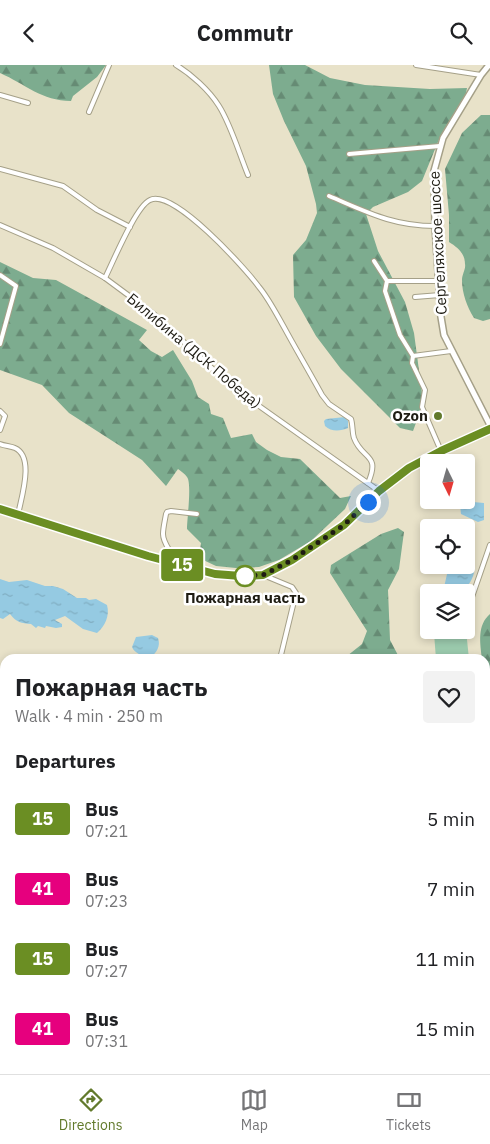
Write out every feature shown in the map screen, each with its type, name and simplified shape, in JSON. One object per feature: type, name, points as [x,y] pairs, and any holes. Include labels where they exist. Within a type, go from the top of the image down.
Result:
[{"type":"main road","name":"Сергеляхское шоссе","points":[[490,65],[481,75],[440,145],[434,171],[435,227],[444,335],[490,427]]},
{"type":"main road","points":[[0,509],[175,564],[215,574],[263,575],[292,560],[344,525],[379,491],[409,468],[490,427]]},
{"type":"street","points":[[89,112],[109,65]]},
{"type":"street","points":[[176,65],[212,97],[220,107],[248,175]]},
{"type":"street","points":[[416,65],[481,75]]},
{"type":"street","points":[[0,95],[28,103]]},
{"type":"street","points":[[348,154],[440,145]]},
{"type":"street","points":[[0,169],[63,187],[97,210],[130,227]]},
{"type":"street","points":[[329,196],[366,212],[402,224],[435,227]]},
{"type":"street","points":[[105,278],[130,227],[148,200],[153,198],[168,201],[189,215],[260,287],[322,395],[329,404],[351,419],[354,438],[372,461],[374,467],[368,483]]},
{"type":"street","name":"Билибина (ДСК Победа)","points":[[0,225],[53,248],[105,278],[155,315],[238,391],[379,491]]},
{"type":"street","points":[[374,261],[387,281],[384,291],[400,335],[413,356],[412,363],[425,390],[422,407],[441,451]]},
{"type":"street","points":[[0,275],[16,286],[0,344]]},
{"type":"street","points":[[387,281],[439,281]]},
{"type":"street","points":[[414,297],[440,295]]},
{"type":"street","points":[[413,356],[451,351]]},
{"type":"street","points":[[0,411],[6,416],[0,430]]},
{"type":"street","points":[[0,444],[16,449],[25,458],[26,468],[18,515]]},
{"type":"street","points":[[175,564],[174,557],[164,541],[163,534],[166,514],[171,511],[197,514]]},
{"type":"street","points":[[475,588],[490,545]]},
{"type":"street","points":[[263,575],[292,587],[296,593],[281,654]]},
{"type":"green space","points":[[0,65],[106,65],[97,77],[73,96],[71,101],[51,98],[34,91],[0,73]]},
{"type":"green space","points":[[269,65],[305,65],[330,78],[365,85],[430,89],[467,88],[465,98],[440,137],[422,181],[408,192],[373,207],[366,214],[378,251],[405,302],[414,333],[422,393],[420,412],[413,431],[400,428],[341,369],[316,336],[294,297],[293,255],[306,240],[317,213],[306,166],[273,94]]},
{"type":"green space","points":[[481,115],[490,115],[490,319],[483,321],[474,318],[467,305],[462,285],[465,260],[460,251],[449,242],[445,169],[462,133]]},
{"type":"green space","points":[[0,262],[33,278],[56,280],[147,330],[139,340],[151,351],[162,357],[173,350],[192,381],[198,397],[209,404],[211,414],[223,418],[231,438],[252,434],[256,442],[267,450],[281,457],[300,459],[340,498],[351,496],[345,509],[311,541],[279,560],[259,567],[236,568],[216,566],[199,558],[201,543],[187,529],[189,486],[187,477],[184,474],[178,469],[166,486],[142,460],[69,413],[42,385],[0,370]]},
{"type":"green space","points":[[398,528],[404,532],[399,569],[388,590],[390,640],[397,654],[350,654],[362,644],[367,631],[330,573],[331,565],[381,534]]},
{"type":"green space","points":[[490,614],[490,654],[481,654],[481,629]]},
{"type":"green space","points":[[434,639],[467,639],[468,654],[436,654]]},
{"type":"water","points":[[345,417],[348,421],[348,428],[336,430],[325,426],[324,421],[326,419]]},
{"type":"water","points":[[475,502],[484,503],[484,520],[478,522],[461,514],[460,509],[475,509]]},
{"type":"water","points":[[447,574],[473,574],[469,584],[445,584]]},
{"type":"water","points":[[0,579],[9,582],[27,580],[63,589],[77,598],[96,599],[107,605],[106,621],[97,633],[83,629],[65,616],[55,620],[62,624],[62,627],[56,628],[38,626],[36,628],[31,624],[17,621],[10,614],[3,619],[0,618]]},
{"type":"water","points":[[152,635],[158,638],[158,649],[154,654],[139,654],[132,647],[136,637]]},
{"type":"bus line","name":"15","points":[[0,509],[175,564],[215,574],[263,575],[292,560],[329,536],[344,525],[379,491],[409,468],[490,429]]},
{"type":"place","name":"Ozon","points":[[438,416]]},
{"type":"place","name":"Пожарная часть","points":[[245,576]]},
{"type":"route","points":[[245,576],[241,576],[263,575],[292,560],[344,525],[368,502]]}]
